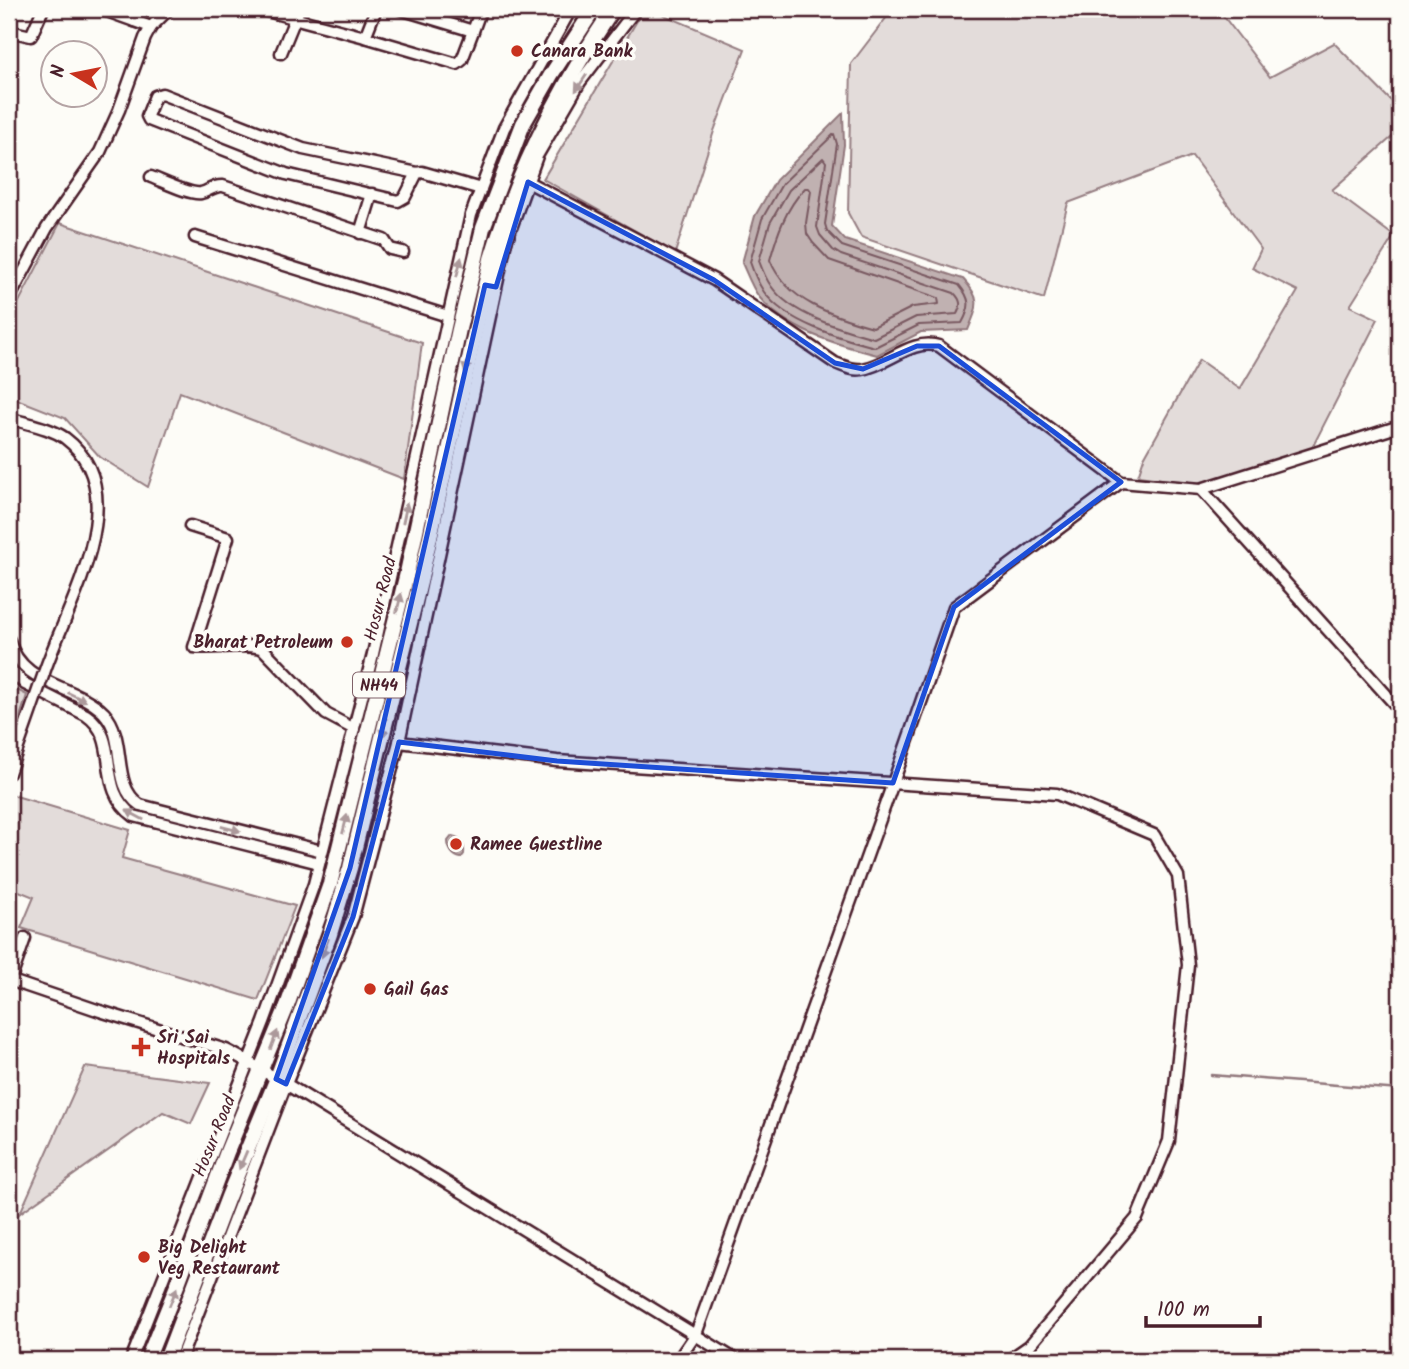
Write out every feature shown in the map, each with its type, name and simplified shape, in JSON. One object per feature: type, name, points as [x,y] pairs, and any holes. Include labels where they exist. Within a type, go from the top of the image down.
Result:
[{"type":"highway","name":"Hosur Road","points":[[147,1360],[261,1071],[319,920],[330,884],[407,573],[483,228],[523,124],[594,9]]},
{"type":"highway","name":"Hosur Road","points":[[166,1360],[228,1196],[281,1082],[350,868],[491,286],[503,218],[548,113],[613,9]]},
{"type":"street","points":[[9,31],[31,36],[43,9]]},
{"type":"street","points":[[101,9],[150,27]]},
{"type":"street","points":[[134,20],[137,9]]},
{"type":"street","points":[[9,299],[47,228],[100,152],[150,27],[169,9]]},
{"type":"street","points":[[365,37],[376,9]]},
{"type":"street","points":[[400,9],[473,31]]},
{"type":"street","points":[[267,11],[297,14],[457,64],[462,60],[481,9]]},
{"type":"street","points":[[131,1360],[269,1010],[319,863],[402,527],[471,215],[504,128],[571,9]]},
{"type":"street","points":[[180,1360],[281,1082],[353,917],[399,742],[491,286],[537,156],[580,82],[636,9]]},
{"type":"street","points":[[281,53],[297,14]]},
{"type":"street","points":[[417,173],[401,202],[286,174],[149,120],[147,116],[155,96],[162,94],[303,149],[422,172],[481,189]]},
{"type":"street","points":[[151,177],[193,192],[201,193],[214,186],[223,186],[384,240],[390,249],[403,252]]},
{"type":"street","points":[[527,182],[715,280],[835,363],[852,369],[863,369],[918,346],[928,343],[939,346],[1121,482],[1201,489],[1400,426]]},
{"type":"street","points":[[360,233],[372,194]]},
{"type":"street","points":[[195,237],[448,316]]},
{"type":"street","points":[[9,418],[52,431],[66,439],[85,461],[96,485],[98,511],[93,544],[9,773]]},
{"type":"street","points":[[678,1360],[696,1334],[894,783],[954,607],[1121,482]]},
{"type":"street","points":[[1201,489],[1400,710]]},
{"type":"street","points":[[190,526],[228,538],[194,647],[212,649],[250,645],[263,649],[320,709],[354,729]]},
{"type":"street","points":[[9,640],[18,661],[32,674],[92,704],[108,719],[118,740],[124,786],[140,806],[322,851]]},
{"type":"street","points":[[9,669],[25,684],[95,722],[104,737],[115,796],[134,816],[319,863]]},
{"type":"street","points":[[399,742],[558,761],[1057,794],[1154,835],[1178,876],[1188,965],[1169,1141],[1137,1218],[1029,1346],[1009,1360]]},
{"type":"street","points":[[25,938],[9,982],[226,1050],[246,1068],[261,1071],[281,1082],[736,1360]]},
{"type":"highlighted area","points":[[528,182],[714,280],[835,363],[863,369],[917,346],[939,346],[1121,482],[954,607],[893,783],[557,761],[399,742],[353,917],[286,1084],[276,1079],[350,868],[485,285],[496,287]]},
{"type":"shaded area","points":[[644,9],[650,9],[745,49],[714,131],[675,253],[543,179]]},
{"type":"shaded area","points":[[893,9],[1218,9],[1270,77],[1334,43],[1400,110],[1400,130],[1332,190],[1394,236],[1350,306],[1378,319],[1312,448],[1200,484],[1138,476],[1144,458],[1199,360],[1240,389],[1298,291],[1252,268],[1261,249],[1192,156],[1068,203],[1044,299],[861,237],[848,213],[851,64]]},
{"type":"shaded area","points":[[60,223],[422,343],[404,479],[180,392],[148,487],[100,457],[65,418],[9,396],[9,321]]},
{"type":"shaded area","points":[[9,686],[27,695],[9,751]]},
{"type":"shaded area","points":[[9,794],[130,830],[122,858],[295,906],[258,1000],[21,928],[34,897],[9,887]]},
{"type":"shaded area","points":[[85,1067],[210,1083],[191,1124],[163,1112],[20,1213]]},
{"type":"water","points":[[843,113],[844,145],[832,226],[845,240],[963,279],[976,298],[974,315],[968,330],[921,332],[877,355],[813,335],[783,319],[770,309],[754,289],[742,263],[755,216],[776,180]]},
{"type":"water","points":[[452,836],[458,838],[463,845],[464,854],[461,858],[450,850],[448,841]]},
{"type":"waterway","points":[[1211,1075],[1400,1090]]},
{"type":"place","name":"Canara Bank","points":[[517,51]]},
{"type":"place","name":"Bharat Petroleum","points":[[347,642]]},
{"type":"place","name":"Ramee Guestline","points":[[456,844]]},
{"type":"place","name":"Gail Gas","points":[[370,989]]},
{"type":"place","name":"Sri Sai Hospitals","points":[[141,1047]]},
{"type":"place","name":"Big Delight Veg Restaurant","points":[[144,1257]]}]
